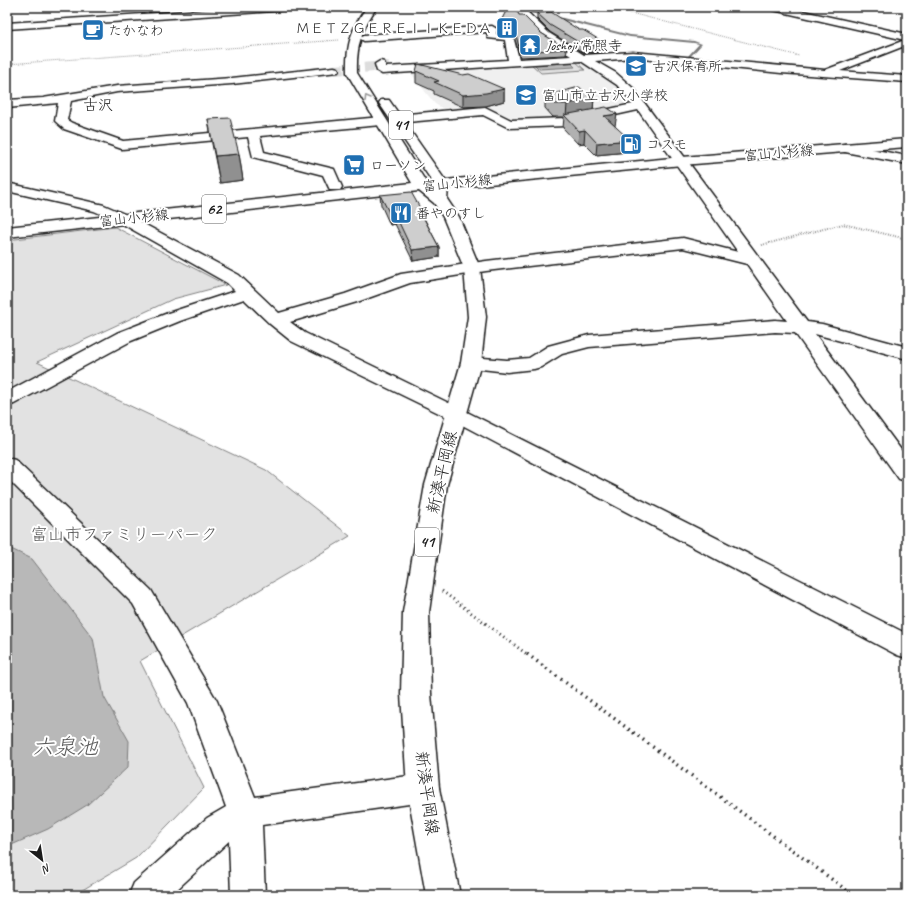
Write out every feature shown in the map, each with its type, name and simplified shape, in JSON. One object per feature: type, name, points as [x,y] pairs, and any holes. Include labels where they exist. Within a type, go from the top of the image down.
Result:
[{"type":"street","points":[[7,25],[289,7]]},
{"type":"street","name":"新湊平岡線","points":[[372,7],[359,23],[353,39],[351,56],[352,73],[381,121],[432,185]]},
{"type":"street","points":[[362,54],[364,38],[375,14],[381,7]]},
{"type":"street","points":[[517,7],[538,30],[621,81],[750,255],[800,327],[907,474]]},
{"type":"street","points":[[773,7],[907,37]]},
{"type":"street","points":[[7,25],[30,14]]},
{"type":"street","points":[[364,38],[492,29],[491,36],[510,38],[514,62]]},
{"type":"street","points":[[823,73],[907,42]]},
{"type":"street","points":[[500,63],[484,60],[380,65],[382,71],[647,55],[823,73],[907,79]]},
{"type":"street","points":[[7,104],[65,99],[117,89],[336,69]]},
{"type":"street","points":[[163,86],[189,87],[352,73]]},
{"type":"street","name":"新湊平岡線","points":[[380,94],[397,119],[432,185],[451,216],[472,268],[477,318],[471,363],[436,485],[416,612],[416,694],[423,788],[443,895]]},
{"type":"street","points":[[65,99],[61,121],[68,126],[122,145],[381,121]]},
{"type":"street","points":[[397,119],[485,112],[509,124],[566,122],[641,106]]},
{"type":"street","points":[[253,133],[258,154],[329,172],[335,188]]},
{"type":"street","name":"富山小杉線","points":[[7,223],[117,215],[432,185],[907,137]]},
{"type":"street","name":"富山小杉線","points":[[680,159],[907,143]]},
{"type":"street","points":[[845,148],[907,160]]},
{"type":"street","name":"富山小杉線","points":[[7,232],[117,215],[335,188],[432,185]]},
{"type":"street","points":[[7,187],[117,215],[233,279],[276,320],[298,337],[456,414],[907,647]]},
{"type":"street","points":[[276,320],[351,298],[407,278],[472,268],[683,243],[750,255]]},
{"type":"street","points":[[7,383],[176,304],[244,290]]},
{"type":"street","points":[[7,400],[124,337],[244,290]]},
{"type":"street","points":[[471,363],[507,366],[534,362],[555,350],[589,341],[775,326],[815,328],[907,353]]},
{"type":"street","points":[[7,465],[142,597],[202,701],[245,813],[248,895]]},
{"type":"street","points":[[146,895],[219,830],[245,813],[423,788]]},
{"type":"path","points":[[606,7],[803,57]]},
{"type":"path","points":[[7,64],[338,40]]},
{"type":"path","points":[[750,255],[843,224],[907,239]]},
{"type":"path","points":[[422,575],[853,895]]},
{"type":"shaded area","name":"富山市立古沢小学校","points":[[578,60],[608,77],[618,85],[635,106],[571,121],[513,123],[488,110],[450,113],[435,104],[409,71]]},
{"type":"green space","points":[[574,60],[585,70],[541,73],[531,64]]},
{"type":"green space","name":"富山市ファミリーパーク","points":[[115,227],[226,285],[173,299],[37,362],[266,470],[350,536],[140,661],[204,788],[136,858],[74,895],[7,895],[7,240]]},
{"type":"water","points":[[569,61],[575,67],[539,69],[534,64]]},
{"type":"water","name":"六泉池","points":[[7,547],[32,559],[93,638],[104,697],[129,741],[128,767],[87,805],[48,829],[7,847]]},
{"type":"building","points":[[507,9],[516,9],[519,15],[523,15],[541,33],[567,49],[520,52],[515,30],[505,28],[501,21]]},
{"type":"building","points":[[551,12],[579,30],[583,30],[603,42],[600,43],[604,45],[585,46],[550,25],[537,13]]},
{"type":"building","points":[[418,64],[463,75],[469,74],[504,89],[486,93],[463,95],[434,82],[439,81],[416,71]]},
{"type":"building","points":[[579,87],[594,98],[567,104],[554,104],[545,96]]},
{"type":"building","points":[[606,107],[617,114],[604,116],[630,140],[597,143],[585,130],[579,131],[564,115]]},
{"type":"building","points":[[230,118],[239,154],[215,156],[208,119]]},
{"type":"building","points":[[411,192],[439,247],[412,250],[395,214],[390,214],[380,195]]},
{"type":"waterway","points":[[523,7],[531,12],[544,15]]},
{"type":"waterway","points":[[555,17],[630,36],[694,42],[701,44],[689,57],[696,58]]},
{"type":"tunnel","points":[[334,70],[389,66]]},
{"type":"place","name":"ＭＥＴＺＧＥＲＥＩＩＫＥＤＡ","points":[[507,28]]},
{"type":"place","name":"たかなわ","points":[[93,30]]},
{"type":"place","name":"Joshoji 常照寺","points":[[530,45]]},
{"type":"place","name":"古沢保育所","points":[[636,66]]},
{"type":"place","name":"富山市立古沢小学校","points":[[526,95]]},
{"type":"place","name":"コスモ","points":[[631,144]]},
{"type":"place","name":"ローソン","points":[[354,165]]},
{"type":"place","name":"番やのすし","points":[[401,213]]},
{"type":"district","name":"古沢","points":[[98,105]]}]
